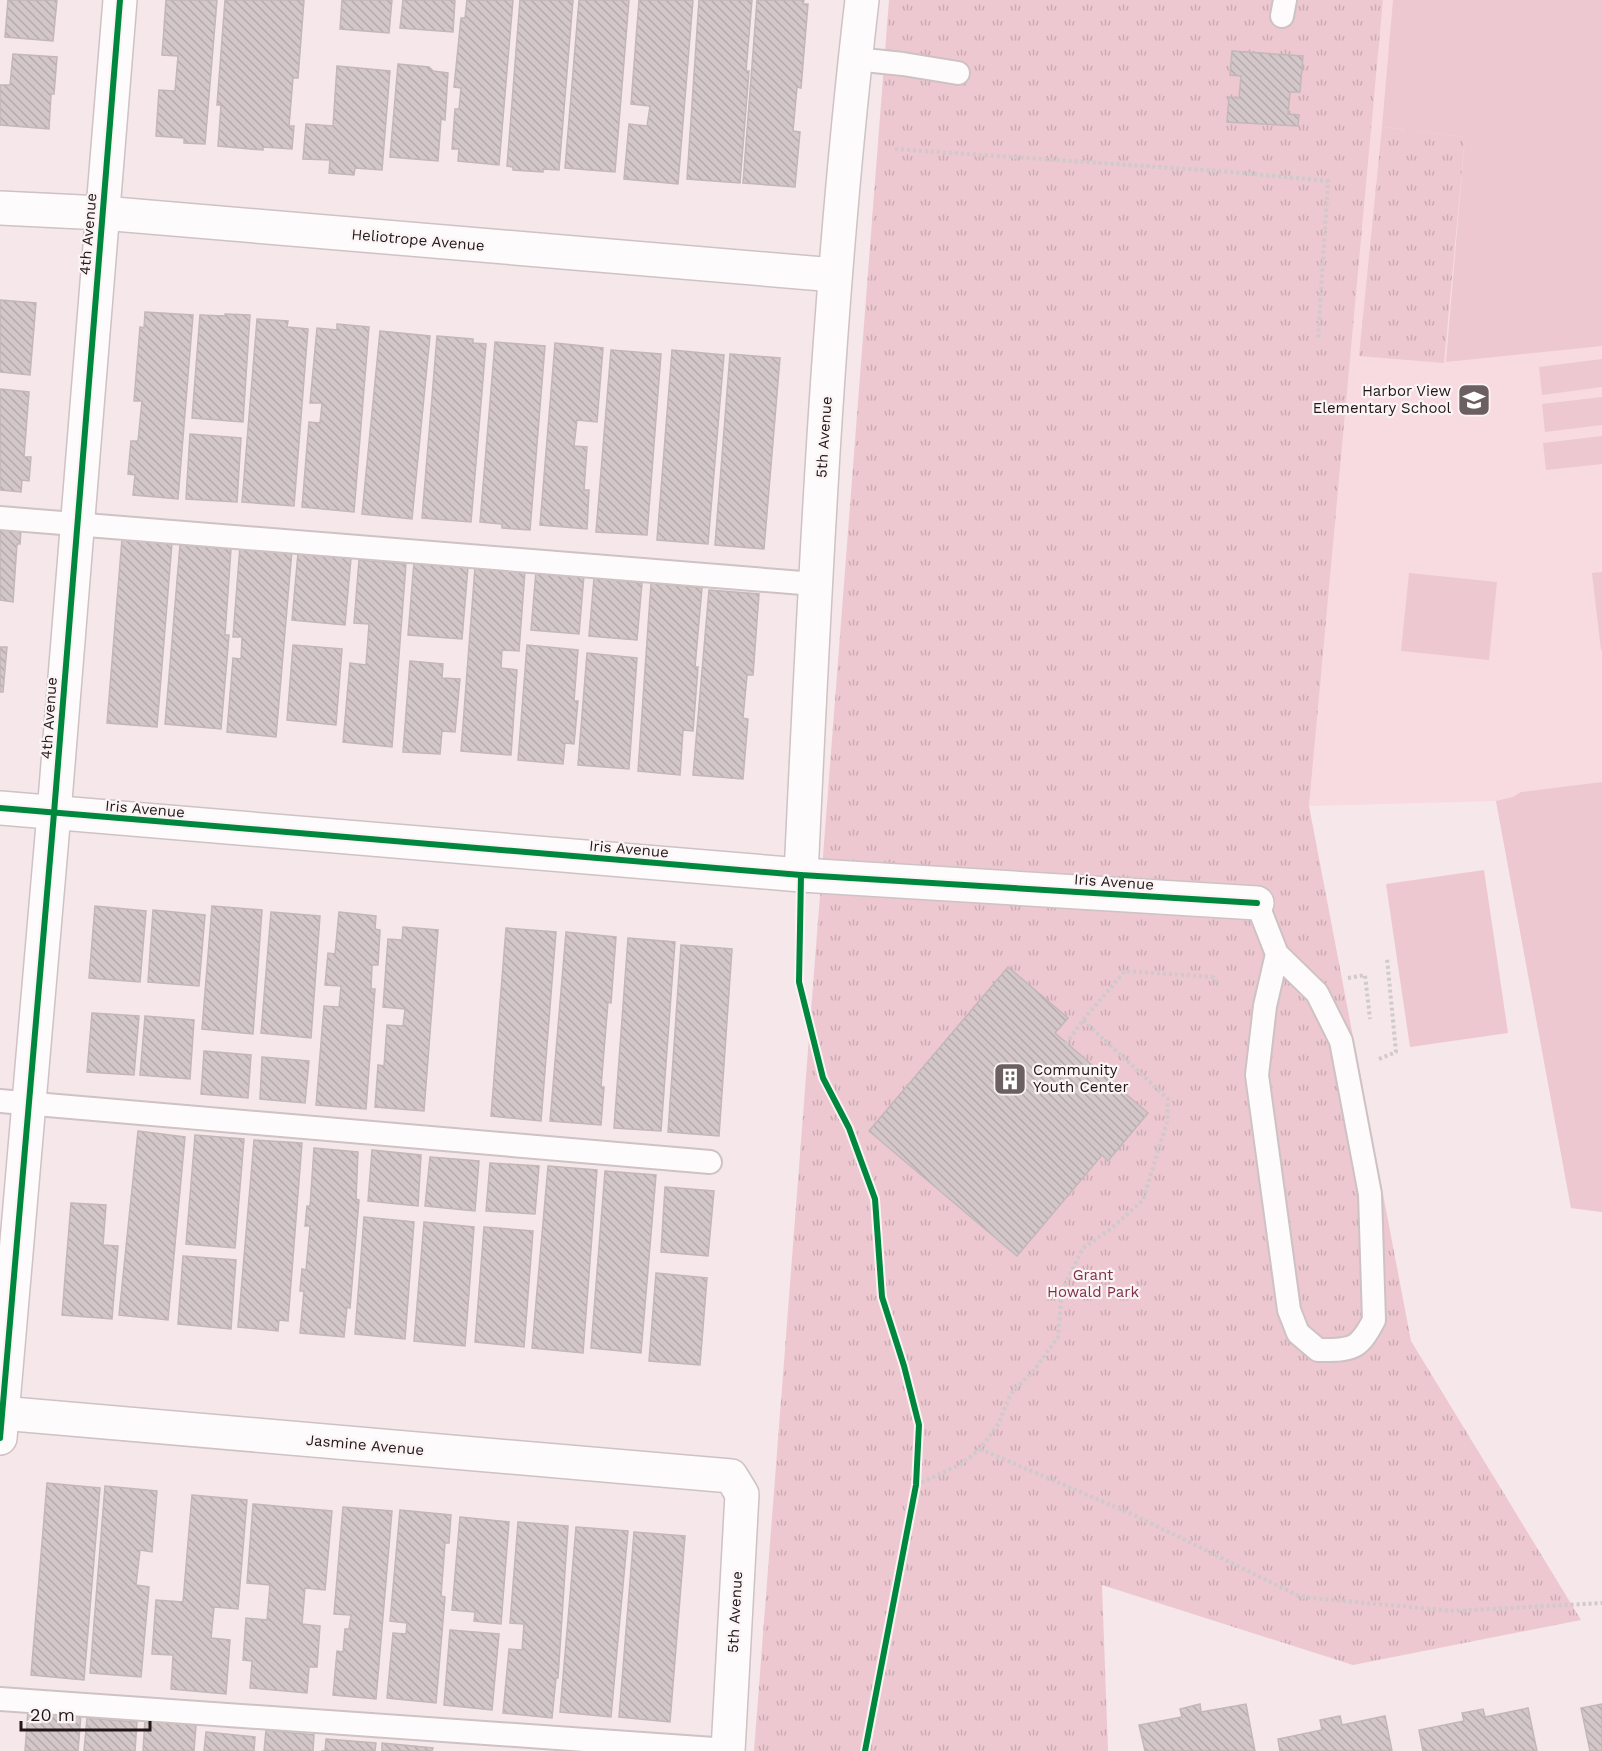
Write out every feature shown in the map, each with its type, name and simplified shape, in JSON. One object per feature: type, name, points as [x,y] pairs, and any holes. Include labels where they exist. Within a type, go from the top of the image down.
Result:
[{"type":"street","name":"4th Avenue","points":[[1,1422],[14,1102],[54,813],[120,0]]},
{"type":"street","name":"5th Avenue","points":[[801,875],[815,584],[835,275],[862,0]]},
{"type":"street","name":"Heliotrope Avenue","points":[[0,208],[102,213],[835,275]]},
{"type":"street","name":"Iris Avenue","points":[[0,808],[801,875],[1257,903]]},
{"type":"street","name":"Jasmine Avenue","points":[[1,1422],[731,1476]]},
{"type":"street","name":"5th Avenue","points":[[728,1750],[742,1494],[731,1476]]},
{"type":"lane","points":[[855,59],[958,73]]},
{"type":"lane","points":[[0,518],[815,584]]},
{"type":"lane","points":[[1257,903],[1276,954],[1317,993],[1341,1041],[1370,1194],[1374,1320],[1364,1338],[1353,1347],[1318,1350],[1298,1333],[1289,1310],[1257,1075],[1265,1006],[1276,954]]},
{"type":"lane","points":[[14,1102],[710,1162]]},
{"type":"lane","points":[[0,1699],[728,1750]]},
{"type":"path","points":[[896,149],[1232,172],[1328,181],[1318,339]]},
{"type":"path","points":[[1374,1050],[1375,1061],[1396,1052],[1387,958]]},
{"type":"path","points":[[1066,1044],[1083,1020],[1125,971],[1213,977],[1219,985]]},
{"type":"path","points":[[1346,979],[1365,975],[1371,1029]]},
{"type":"path","points":[[916,1485],[961,1464],[980,1449],[999,1423],[1010,1395],[1035,1370],[1058,1337],[1062,1290],[1083,1248],[1112,1228],[1143,1200],[1167,1122],[1168,1098],[1083,1020]]},
{"type":"path","points":[[980,1449],[1134,1515],[1301,1597],[1454,1611],[1602,1603]]},
{"type":"path","points":[[913,1497],[916,1475]]},
{"type":"shaded area","name":"Harbor View Elementary School","points":[[1383,0],[1602,0],[1602,1212],[1571,1208],[1496,801],[1309,806]]},
{"type":"green space","name":"Grant Howald Park","points":[[889,0],[1383,0],[1309,806],[1411,1341],[1581,1620],[1353,1665],[1102,1585],[1108,1751],[754,1751]]},
{"type":"green space","points":[[1393,0],[1602,0],[1602,346],[1446,362],[1465,137],[1382,127]]},
{"type":"green space","points":[[1382,127],[1465,137],[1444,363],[1359,356]]},
{"type":"green space","points":[[1602,359],[1602,387],[1542,395],[1539,367]]},
{"type":"green space","points":[[1602,397],[1602,425],[1545,432],[1542,404]]},
{"type":"green space","points":[[1602,436],[1602,464],[1546,470],[1543,443]]},
{"type":"green space","points":[[1602,572],[1602,650],[1601,650],[1592,573]]},
{"type":"green space","points":[[1409,573],[1497,582],[1489,660],[1401,651]]},
{"type":"green space","points":[[1602,782],[1602,1212],[1571,1208],[1496,801],[1513,797],[1521,792]]},
{"type":"green space","points":[[1484,870],[1508,1033],[1410,1047],[1386,884]]},
{"type":"building","points":[[8,0],[57,0],[53,41],[5,37]]},
{"type":"building","points":[[166,0],[217,0],[205,144],[184,143],[184,138],[156,136],[159,90],[175,91],[178,56],[162,55]]},
{"type":"building","points":[[225,0],[304,0],[298,78],[293,78],[289,126],[294,126],[292,149],[263,147],[263,150],[218,146],[221,105],[217,105]]},
{"type":"building","points":[[342,0],[392,0],[389,33],[340,29]]},
{"type":"building","points":[[403,0],[455,0],[453,32],[400,28]]},
{"type":"building","points":[[467,0],[513,0],[499,165],[458,161],[459,149],[452,149],[455,109],[459,109],[461,88],[454,87],[461,18],[465,18]]},
{"type":"building","points":[[520,0],[573,0],[559,170],[543,169],[543,172],[513,170],[513,167],[507,166]]},
{"type":"building","points":[[579,0],[629,0],[615,172],[565,168]]},
{"type":"building","points":[[639,0],[693,0],[678,184],[624,179],[629,124],[647,126],[650,106],[631,104]]},
{"type":"building","points":[[699,0],[752,0],[740,183],[687,179]]},
{"type":"building","points":[[757,0],[804,0],[803,4],[808,4],[801,88],[797,87],[793,131],[800,132],[795,187],[743,183]]},
{"type":"building","points":[[1232,51],[1303,56],[1300,92],[1290,92],[1288,114],[1299,115],[1298,126],[1227,122],[1229,97],[1239,98],[1241,76],[1230,75]]},
{"type":"building","points":[[13,54],[57,57],[54,94],[51,94],[49,129],[0,125],[0,85],[10,85]]},
{"type":"building","points":[[398,64],[429,67],[433,71],[448,73],[445,120],[441,119],[438,161],[390,157]]},
{"type":"building","points":[[337,66],[390,71],[382,170],[355,168],[354,175],[329,173],[330,160],[303,159],[306,124],[333,126]]},
{"type":"building","points":[[0,300],[36,303],[30,375],[0,372]]},
{"type":"building","points":[[145,312],[193,315],[178,499],[133,495],[135,475],[128,474],[131,441],[138,441],[142,401],[134,401],[140,327],[144,328]]},
{"type":"building","points":[[225,314],[250,315],[243,422],[192,418],[200,315],[225,316]]},
{"type":"building","points":[[257,319],[288,321],[287,327],[308,329],[294,506],[242,502]]},
{"type":"building","points":[[337,324],[369,327],[354,512],[302,507],[309,422],[320,423],[322,403],[310,403],[317,328],[337,330]]},
{"type":"building","points":[[380,331],[430,336],[412,519],[362,514]]},
{"type":"building","points":[[437,336],[473,339],[473,343],[486,344],[471,522],[422,518]]},
{"type":"building","points":[[495,342],[545,346],[530,530],[502,528],[502,524],[480,522]]},
{"type":"building","points":[[555,343],[603,348],[597,422],[577,420],[574,446],[587,447],[584,490],[589,490],[587,529],[540,525]]},
{"type":"building","points":[[611,350],[661,354],[647,535],[596,532]]},
{"type":"building","points":[[672,350],[724,355],[708,544],[657,540]]},
{"type":"building","points":[[730,354],[780,358],[764,549],[715,545]]},
{"type":"building","points":[[0,389],[29,392],[24,457],[31,457],[29,481],[22,480],[21,492],[0,490]]},
{"type":"building","points":[[190,434],[241,438],[237,502],[186,499]]},
{"type":"building","points":[[0,526],[21,528],[20,544],[17,544],[13,602],[0,600]]},
{"type":"building","points":[[122,539],[172,543],[157,727],[107,723]]},
{"type":"building","points":[[180,545],[231,549],[225,635],[229,635],[221,729],[165,724]]},
{"type":"building","points":[[240,546],[292,550],[276,737],[227,732],[233,658],[241,659],[242,637],[233,637]]},
{"type":"building","points":[[298,553],[351,558],[345,625],[292,620]]},
{"type":"building","points":[[359,560],[406,564],[392,747],[343,742],[350,663],[366,665],[369,624],[354,623]]},
{"type":"building","points":[[414,562],[468,567],[462,639],[408,635]]},
{"type":"building","points":[[475,567],[525,571],[519,651],[502,650],[501,668],[517,670],[511,755],[461,751]]},
{"type":"building","points":[[536,571],[584,575],[579,634],[531,630]]},
{"type":"building","points":[[594,578],[642,583],[637,640],[589,636]]},
{"type":"building","points":[[651,583],[702,588],[695,667],[698,667],[693,731],[683,730],[680,775],[638,771]]},
{"type":"building","points":[[709,590],[759,594],[753,675],[747,675],[743,718],[748,719],[743,779],[693,775]]},
{"type":"building","points":[[293,645],[342,649],[336,725],[287,720]]},
{"type":"building","points":[[527,645],[578,650],[574,701],[578,701],[574,744],[565,743],[563,764],[518,760]]},
{"type":"building","points":[[0,647],[7,647],[3,692],[0,692]]},
{"type":"building","points":[[587,653],[637,658],[629,769],[578,765]]},
{"type":"building","points":[[410,661],[443,664],[442,678],[460,679],[455,732],[442,731],[440,754],[403,752]]},
{"type":"building","points":[[95,906],[146,911],[140,982],[89,978]]},
{"type":"building","points":[[212,906],[262,910],[253,1034],[202,1029]]},
{"type":"building","points":[[153,910],[205,915],[199,986],[148,982]]},
{"type":"building","points":[[271,912],[320,916],[311,1038],[261,1033]]},
{"type":"building","points":[[339,912],[376,916],[375,929],[380,930],[378,965],[372,965],[371,989],[375,989],[366,1109],[316,1105],[324,1006],[339,1007],[341,986],[325,985],[328,953],[335,954]]},
{"type":"building","points":[[403,927],[438,930],[424,1111],[375,1107],[378,1065],[384,1066],[387,1025],[403,1026],[405,1009],[383,1007],[388,939],[402,940]]},
{"type":"building","points":[[506,928],[556,932],[541,1121],[491,1116]]},
{"type":"building","points":[[566,932],[616,937],[601,1087],[604,1087],[601,1125],[550,1121]]},
{"type":"building","points":[[628,938],[675,942],[661,1131],[614,1128]]},
{"type":"building","points":[[681,945],[732,949],[719,1136],[668,1132]]},
{"type":"building","name":"Community Youth Center","points":[[1008,967],[1068,1018],[1055,1033],[1148,1113],[1108,1161],[1102,1155],[1017,1256],[869,1131]]},
{"type":"building","points":[[92,1013],[139,1016],[134,1075],[87,1072]]},
{"type":"building","points":[[145,1016],[194,1020],[190,1079],[140,1075]]},
{"type":"building","points":[[204,1051],[251,1055],[248,1098],[201,1094]]},
{"type":"building","points":[[262,1057],[309,1061],[305,1103],[260,1099]]},
{"type":"building","points":[[138,1131],[185,1137],[168,1320],[119,1315]]},
{"type":"building","points":[[195,1135],[244,1139],[235,1248],[186,1244]]},
{"type":"building","points":[[254,1140],[302,1143],[288,1321],[279,1320],[278,1331],[238,1327]]},
{"type":"building","points":[[314,1148],[358,1152],[356,1199],[359,1200],[350,1308],[347,1307],[344,1337],[300,1333],[304,1291],[300,1291],[302,1269],[306,1270],[310,1226],[305,1226],[307,1206],[310,1206]]},
{"type":"building","points":[[372,1150],[421,1155],[418,1206],[368,1201]]},
{"type":"building","points":[[430,1157],[479,1161],[475,1211],[425,1206]]},
{"type":"building","points":[[490,1163],[539,1166],[535,1214],[486,1211]]},
{"type":"building","points":[[548,1166],[597,1170],[583,1353],[532,1348]]},
{"type":"building","points":[[605,1171],[656,1175],[641,1353],[591,1348]]},
{"type":"building","points":[[665,1187],[714,1191],[708,1256],[661,1252]]},
{"type":"building","points":[[71,1203],[106,1205],[103,1245],[118,1246],[112,1319],[62,1315]]},
{"type":"building","points":[[364,1217],[414,1222],[405,1339],[355,1334]]},
{"type":"building","points":[[424,1222],[474,1227],[465,1346],[414,1341]]},
{"type":"building","points":[[484,1227],[533,1231],[524,1347],[475,1342]]},
{"type":"building","points":[[183,1256],[236,1260],[231,1329],[178,1324]]},
{"type":"building","points":[[656,1273],[707,1278],[700,1365],[649,1361]]},
{"type":"building","points":[[47,1483],[100,1488],[84,1680],[31,1675]]},
{"type":"building","points":[[105,1486],[157,1491],[152,1552],[140,1550],[136,1585],[149,1587],[141,1677],[90,1673]]},
{"type":"building","points":[[192,1495],[247,1500],[238,1609],[214,1607],[211,1638],[230,1640],[226,1694],[171,1689],[173,1655],[152,1654],[156,1600],[183,1602]]},
{"type":"building","points":[[253,1504],[332,1511],[325,1590],[305,1588],[302,1624],[320,1626],[317,1667],[309,1667],[307,1693],[250,1688],[252,1661],[243,1660],[246,1618],[267,1620],[270,1585],[247,1583]]},
{"type":"building","points":[[343,1507],[392,1511],[376,1699],[333,1695],[337,1651],[343,1652],[345,1629],[349,1629],[351,1615],[334,1614]]},
{"type":"building","points":[[400,1510],[451,1515],[449,1543],[445,1543],[441,1596],[445,1597],[436,1703],[387,1698],[393,1633],[406,1634],[407,1623],[390,1621]]},
{"type":"building","points":[[460,1517],[509,1522],[501,1624],[474,1621],[475,1612],[452,1610]]},
{"type":"building","points":[[518,1522],[568,1526],[558,1678],[556,1678],[552,1718],[503,1713],[509,1649],[522,1650],[524,1624],[510,1623]]},
{"type":"building","points":[[576,1527],[628,1531],[611,1717],[560,1712]]},
{"type":"building","points":[[634,1532],[685,1536],[670,1722],[619,1717]]},
{"type":"building","points":[[450,1630],[499,1634],[492,1710],[444,1705]]},
{"type":"building","points":[[1200,1704],[1201,1712],[1246,1704],[1255,1751],[1145,1751],[1139,1725],[1182,1717],[1180,1709]]},
{"type":"building","points":[[1602,1704],[1602,1751],[1590,1751],[1581,1708]]},
{"type":"building","points":[[1528,1708],[1537,1751],[1423,1751],[1419,1730],[1464,1721],[1462,1713],[1483,1709],[1485,1717]]},
{"type":"building","points":[[28,1710],[81,1714],[78,1751],[25,1751]]},
{"type":"building","points":[[1340,1716],[1342,1725],[1385,1716],[1392,1751],[1280,1751],[1278,1739],[1322,1730],[1320,1720]]},
{"type":"building","points":[[87,1718],[137,1722],[135,1751],[84,1751]]},
{"type":"building","points":[[145,1720],[196,1725],[194,1751],[143,1751]]},
{"type":"building","points":[[266,1730],[314,1735],[313,1751],[264,1751]]},
{"type":"building","points":[[206,1732],[255,1737],[254,1751],[204,1751]]},
{"type":"building","points":[[326,1739],[376,1743],[375,1751],[325,1751]]},
{"type":"building","points":[[382,1743],[433,1748],[432,1751],[382,1751]]},
{"type":"cycle path","points":[[0,1438],[54,813],[120,0]]},
{"type":"cycle path","points":[[0,808],[801,875],[1257,903]]},
{"type":"cycle path","points":[[801,875],[799,982],[823,1078],[849,1128],[875,1199],[882,1297],[904,1366],[919,1425],[916,1485],[865,1751]]},
{"type":"place","name":"Harbor View Elementary School","points":[[1474,400]]},
{"type":"place","name":"Community Youth Center","points":[[1010,1079]]}]
